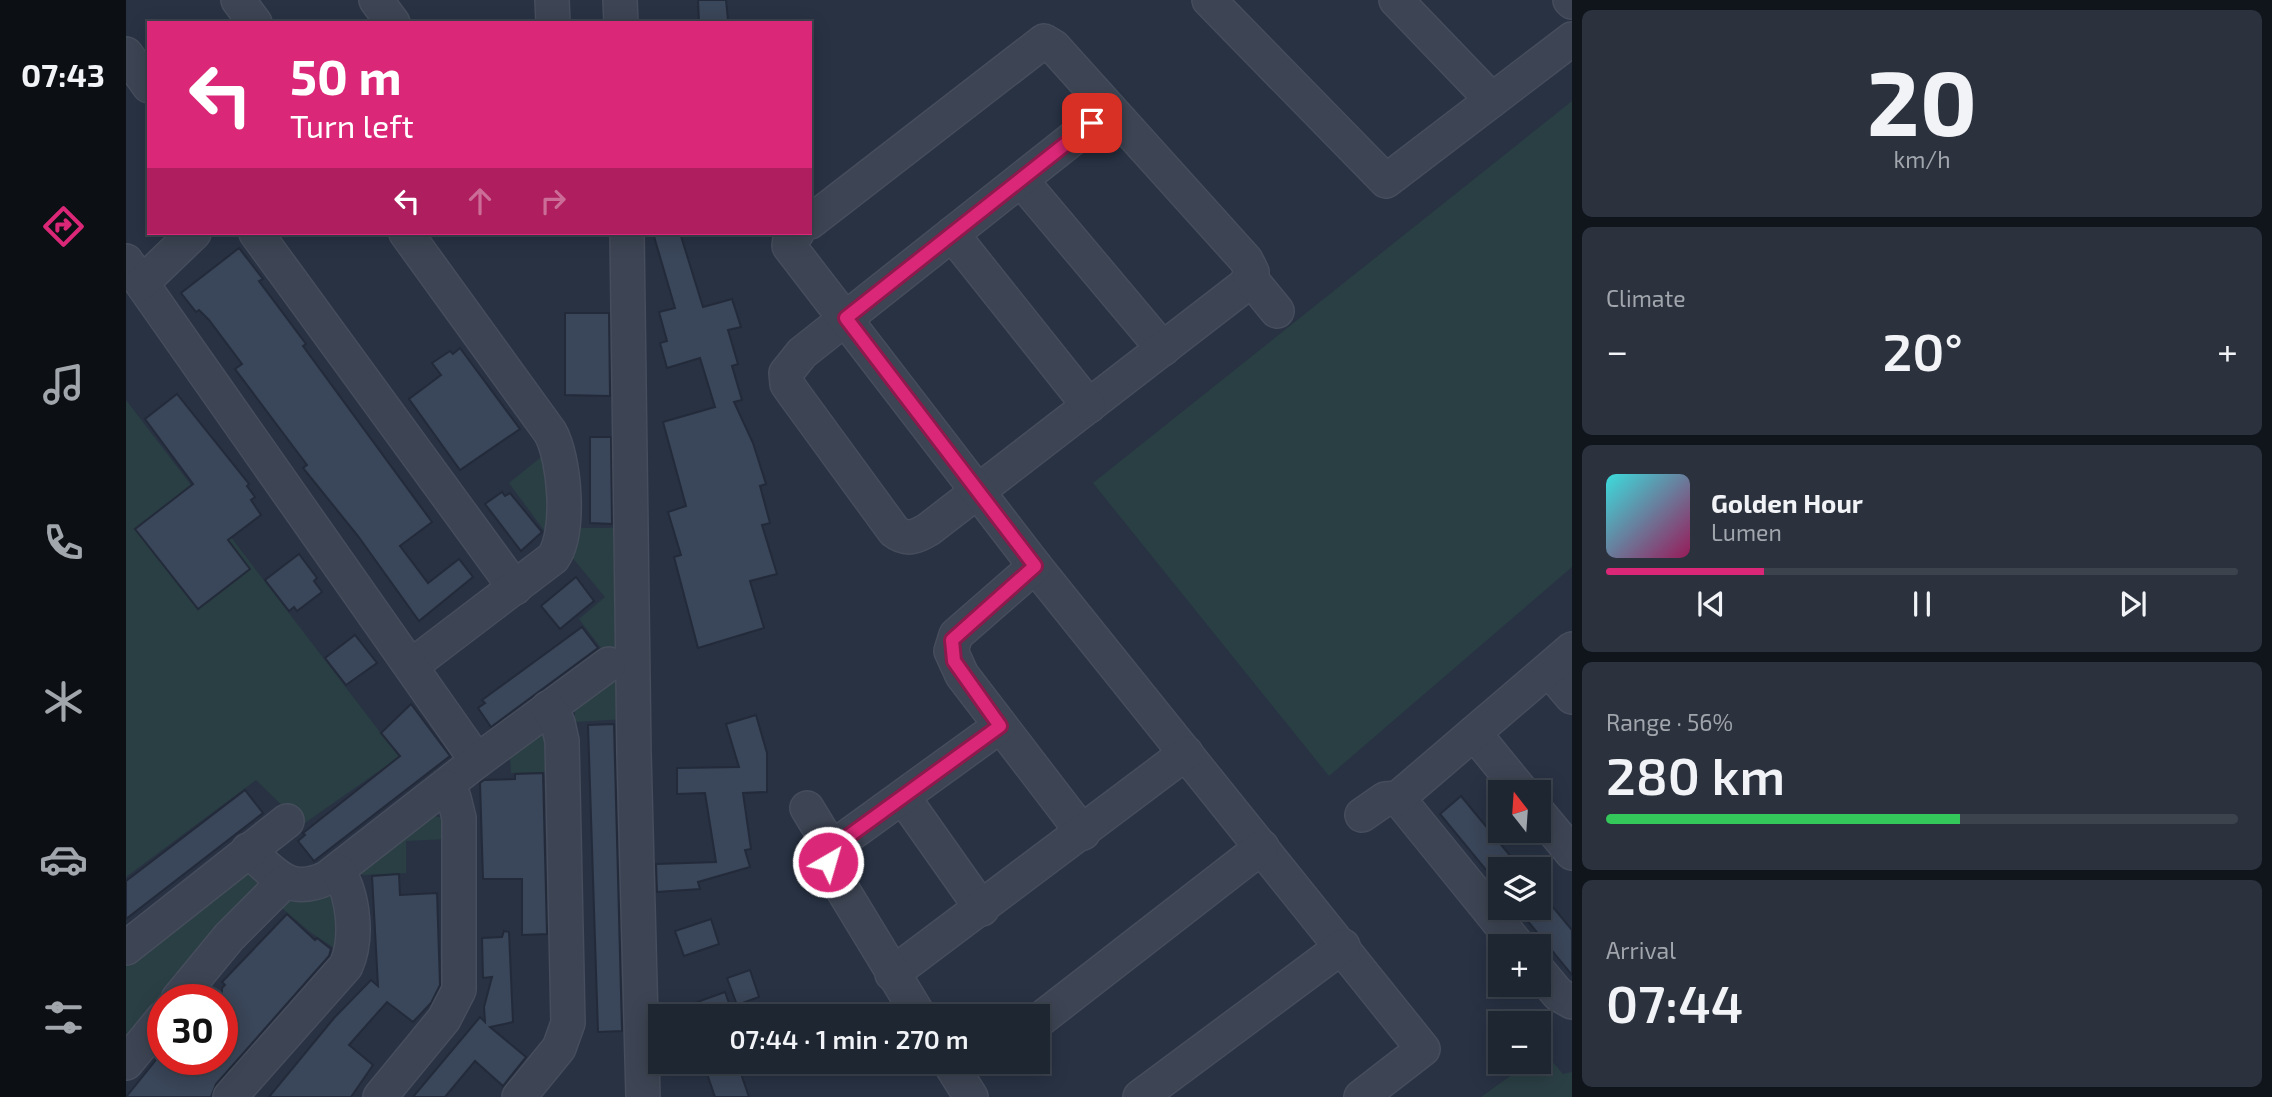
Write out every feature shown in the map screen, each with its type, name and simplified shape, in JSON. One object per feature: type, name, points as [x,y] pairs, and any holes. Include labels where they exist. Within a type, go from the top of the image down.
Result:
[{"type":"street","points":[[238,0],[254,21]]},
{"type":"street","points":[[376,0],[392,21]]},
{"type":"street","points":[[552,0],[553,21]]},
{"type":"street","points":[[620,0],[621,21]]},
{"type":"street","points":[[1209,0],[1386,181],[1572,38]]},
{"type":"street","points":[[1396,0],[1492,100]]},
{"type":"street","points":[[812,220],[1068,20]]},
{"type":"street","points":[[1041,42],[1050,43],[1110,109],[1246,260],[1252,272],[1245,285],[977,491],[920,534],[902,538],[894,531],[787,384],[786,373],[792,363],[846,318],[1110,109]]},
{"type":"street","points":[[126,54],[147,83]]},
{"type":"street","points":[[1021,180],[1163,349]]},
{"type":"street","points":[[952,234],[1089,405]]},
{"type":"street","points":[[191,235],[134,272],[477,761]]},
{"type":"street","points":[[257,235],[515,588]]},
{"type":"street","points":[[627,235],[634,753],[643,1097]]},
{"type":"street","points":[[794,235],[790,238],[789,246],[977,491],[1423,1049],[1362,1097]]},
{"type":"street","points":[[411,666],[548,563],[559,547],[563,475],[560,453],[550,432],[418,237]]},
{"type":"street","points":[[1250,278],[1276,311]]},
{"type":"street","points":[[1035,566],[952,640],[954,661],[1000,726],[1083,833]]},
{"type":"street","points":[[1362,815],[1385,799],[1398,798],[1560,659],[1572,697]]},
{"type":"street","points":[[248,850],[284,882],[306,886],[338,871],[477,761],[609,664]]},
{"type":"street","points":[[519,1097],[559,1048],[568,1023],[562,741],[558,723],[548,708]]},
{"type":"street","points":[[912,1004],[832,872],[828,862],[832,849],[1000,726]]},
{"type":"street","points":[[1474,733],[1512,780]]},
{"type":"street","points":[[892,974],[1083,833],[1185,753]]},
{"type":"street","points":[[380,1097],[444,1019],[457,999],[461,981],[460,818],[455,800],[445,787]]},
{"type":"street","points":[[903,797],[982,909]]},
{"type":"street","points":[[1398,798],[1509,934]]},
{"type":"street","points":[[807,808],[832,849]]},
{"type":"street","points":[[126,948],[287,821]]},
{"type":"street","points":[[1551,828],[1572,853]]},
{"type":"street","points":[[1050,1012],[1262,847]]},
{"type":"street","points":[[230,1097],[346,966],[352,934],[349,893],[338,871]]},
{"type":"street","points":[[190,984],[229,937],[284,882]]},
{"type":"street","points":[[1140,1097],[1343,946]]},
{"type":"street","points":[[1551,986],[1558,994],[1572,1002]]},
{"type":"street","points":[[126,1063],[147,1037]]},
{"type":"green space","points":[[1572,101],[1572,567],[1329,776],[1093,483]]},
{"type":"green space","points":[[126,400],[399,757],[302,825],[256,780],[126,877]]},
{"type":"green space","points":[[545,454],[546,459],[549,537],[509,483]]},
{"type":"green space","points":[[575,528],[623,528],[624,645],[607,656],[579,619],[605,597],[571,556]]},
{"type":"green space","points":[[624,674],[625,719],[575,722],[575,706]]},
{"type":"green space","points":[[540,735],[545,736],[550,772],[511,773],[510,756]]},
{"type":"green space","points":[[432,815],[445,819],[447,839],[406,841],[406,873],[362,875],[362,869]]},
{"type":"green space","points":[[254,872],[262,883],[180,984],[147,984],[147,1024],[126,1050],[126,963],[236,874]]},
{"type":"green space","points":[[329,894],[333,898],[342,953],[310,932],[276,903]]},
{"type":"green space","points":[[1551,1060],[1563,1074],[1572,1072],[1572,1097],[1481,1097],[1513,1074],[1551,1074]]},
{"type":"building","points":[[698,0],[726,0],[728,20],[699,21]]},
{"type":"building","points":[[654,235],[681,235],[703,307],[732,299],[741,327],[728,330],[738,364],[732,366],[742,400],[734,402],[753,443],[766,484],[760,486],[770,523],[762,525],[777,574],[750,581],[764,628],[698,648],[674,557],[681,555],[668,512],[686,506],[663,422],[715,407],[700,358],[667,368],[660,343],[667,341],[659,312],[675,308]]},
{"type":"building","points":[[239,248],[263,279],[259,281],[306,344],[303,346],[432,522],[400,546],[428,583],[459,559],[473,577],[419,621],[358,536],[303,468],[307,465],[235,369],[242,364],[209,320],[199,310],[196,312],[181,293]]},
{"type":"building","points":[[565,313],[609,313],[610,396],[565,395]]},
{"type":"building","points":[[460,348],[520,429],[460,470],[409,399],[441,375],[432,363]]},
{"type":"building","points":[[177,394],[249,484],[247,486],[255,497],[251,500],[261,515],[228,540],[250,569],[198,609],[135,529],[193,484],[145,419]]},
{"type":"building","points":[[590,437],[611,437],[612,524],[590,523]]},
{"type":"building","points":[[502,492],[505,496],[510,493],[542,532],[521,551],[485,504]]},
{"type":"building","points":[[299,554],[317,578],[314,581],[322,592],[297,611],[294,607],[289,611],[265,580]]},
{"type":"building","points":[[576,577],[594,601],[560,629],[541,606]]},
{"type":"building","points":[[582,627],[598,648],[491,727],[478,708],[485,703],[482,700]]},
{"type":"building","points":[[355,635],[377,663],[346,685],[325,658]]},
{"type":"building","points":[[411,704],[450,756],[314,861],[298,841],[305,835],[303,833],[400,756],[381,733]]},
{"type":"building","points":[[756,715],[767,753],[767,792],[743,793],[751,849],[745,850],[750,867],[698,882],[700,889],[657,892],[656,864],[716,862],[705,793],[677,794],[677,768],[739,767],[726,724]]},
{"type":"building","points":[[614,724],[622,1031],[598,1032],[588,725]]},
{"type":"building","points":[[543,773],[547,934],[522,935],[522,879],[483,879],[480,783],[484,780],[515,779],[515,774]]},
{"type":"building","points":[[245,790],[263,813],[126,919],[126,881]]},
{"type":"building","points":[[1461,796],[1488,829],[1488,844],[1501,844],[1511,857],[1488,857],[1488,872],[1440,814]]},
{"type":"building","points":[[399,874],[400,895],[437,893],[440,985],[431,1003],[413,1022],[387,1002],[349,1045],[373,1065],[351,1097],[269,1097],[334,1018],[371,980],[378,986],[372,876]]},
{"type":"building","points":[[1551,905],[1572,930],[1572,975],[1551,949],[1551,934],[1538,934],[1527,920],[1551,920]]},
{"type":"building","points":[[287,914],[315,940],[317,938],[331,949],[329,956],[238,1059],[238,984],[222,982]]},
{"type":"building","points":[[711,919],[719,944],[684,956],[675,931]]},
{"type":"building","points":[[504,931],[509,932],[513,1022],[490,1027],[526,1057],[503,1086],[475,1061],[445,1097],[413,1097],[480,1017],[485,1022],[484,1007],[492,977],[483,978],[482,938],[502,937]]},
{"type":"building","points":[[750,970],[759,997],[737,1004],[727,978]]},
{"type":"building","points":[[725,992],[729,1004],[692,1004]]},
{"type":"building","points":[[147,1071],[147,1075],[224,1075],[216,1084],[211,1097],[126,1097]]},
{"type":"building","points":[[707,1074],[741,1074],[749,1097],[715,1097]]},
{"type":"route","points":[[828,862],[828,856],[835,846],[1000,726],[954,661],[952,640],[1035,566],[846,318],[1092,123]]}]
